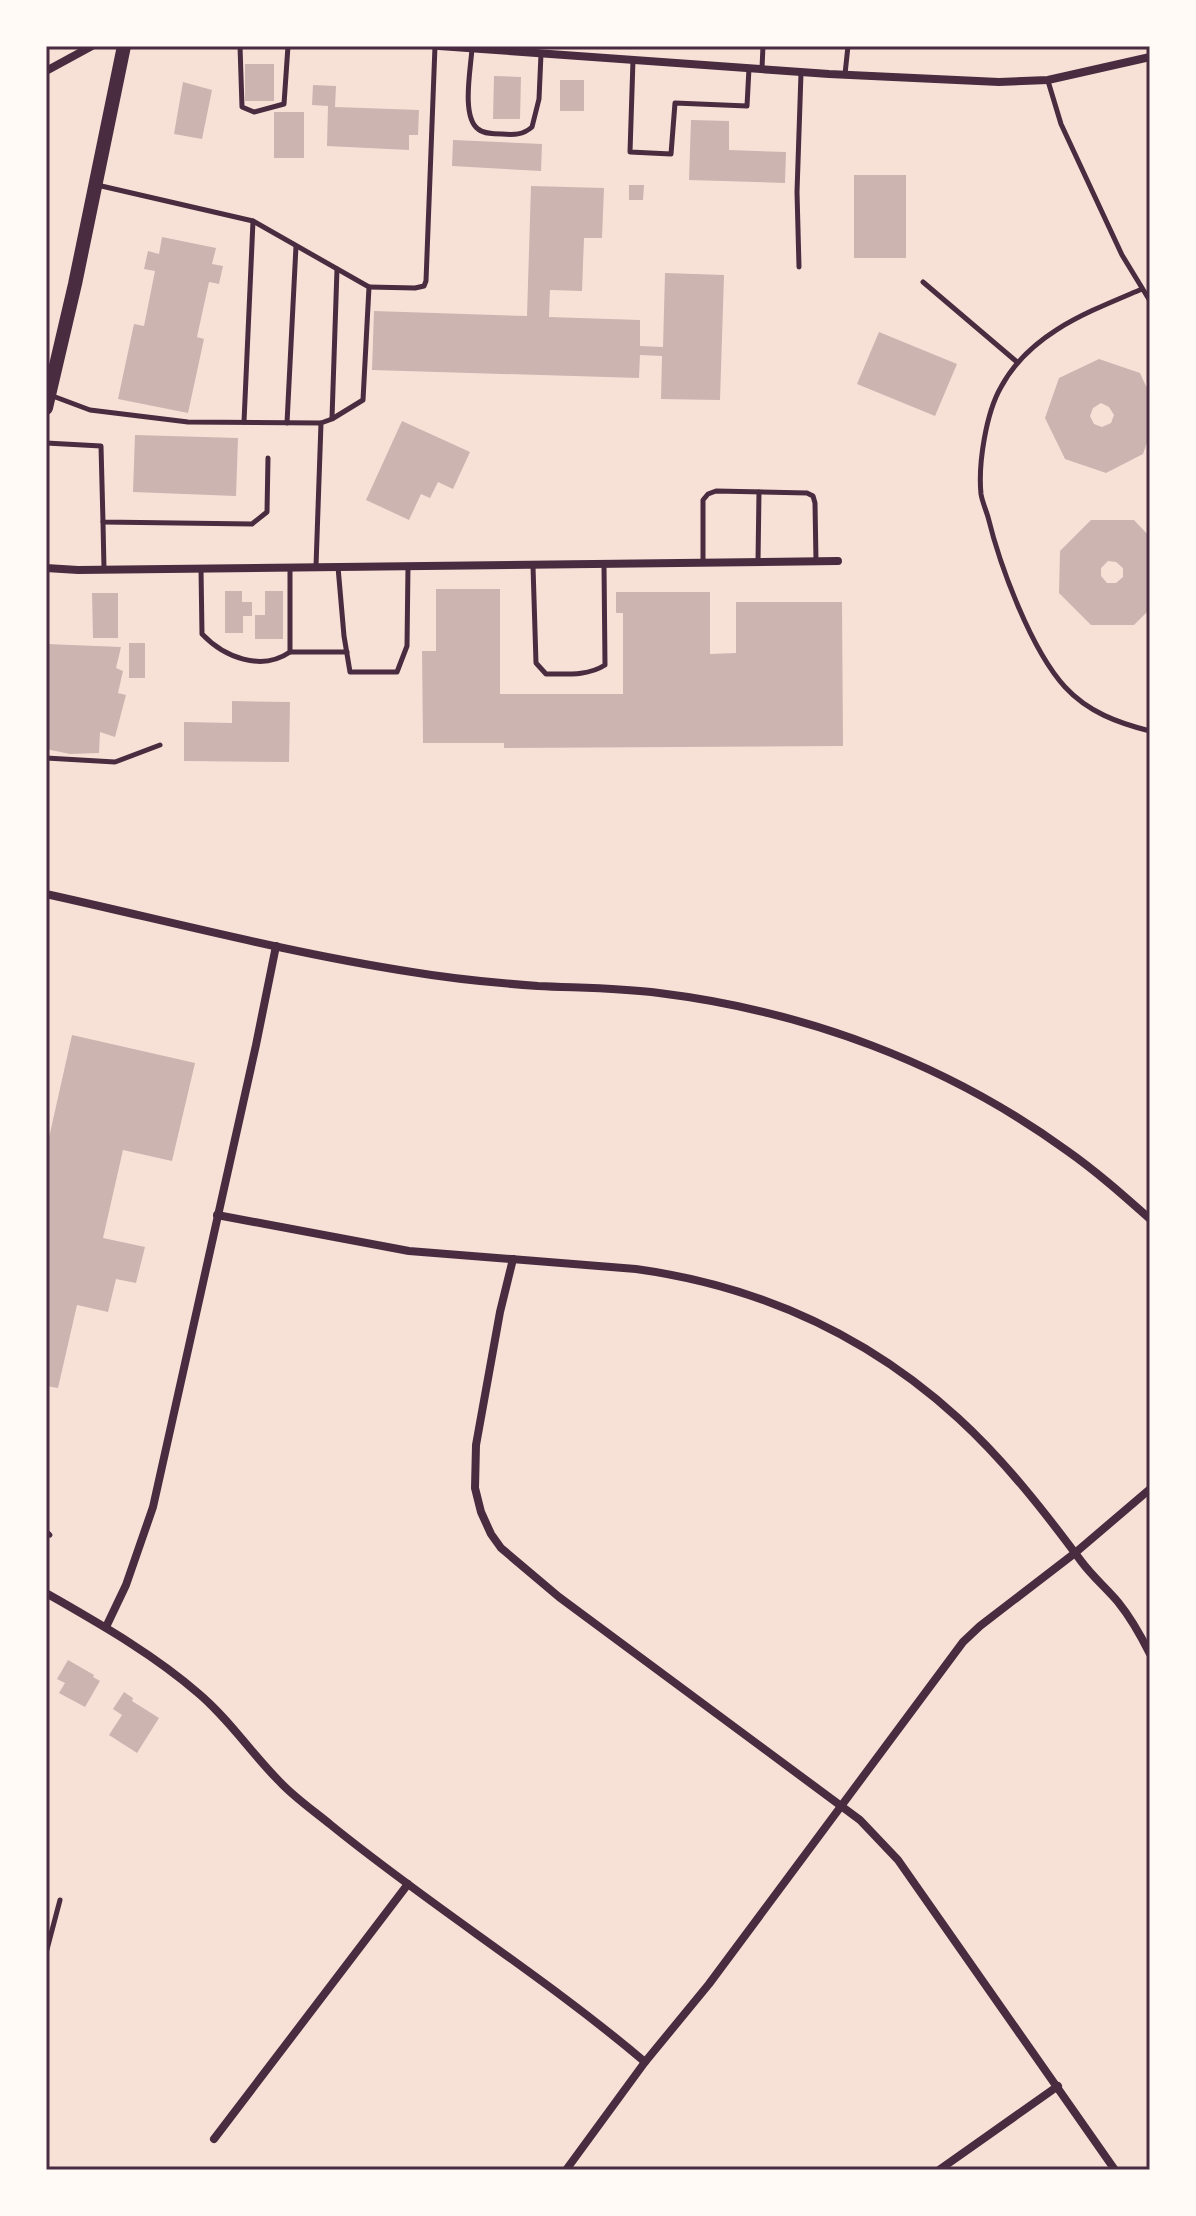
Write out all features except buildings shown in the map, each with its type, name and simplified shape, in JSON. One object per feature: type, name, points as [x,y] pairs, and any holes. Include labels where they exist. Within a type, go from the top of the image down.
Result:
[{"type":"main road","points":[[48,401],[124,46]]},
{"type":"street","points":[[46,71],[92,46]]},
{"type":"street","points":[[441,46],[801,72],[999,82],[1048,80],[1150,57]]},
{"type":"street","points":[[46,568],[104,570],[838,561]]},
{"type":"street","points":[[46,894],[357,962],[481,981],[655,992],[713,1000],[831,1030],[926,1067],[1012,1114],[1106,1180],[1150,1219]]},
{"type":"street","points":[[106,1627],[126,1585],[153,1507],[276,946]]},
{"type":"street","points":[[217,1215],[409,1251],[665,1273],[750,1295],[819,1322],[927,1392],[981,1440],[1126,1613],[1150,1654]]},
{"type":"street","points":[[513,1259],[500,1312],[475,1459],[475,1488],[491,1534],[501,1548],[559,1597],[860,1820],[898,1860],[1115,2170]]},
{"type":"street","points":[[566,2170],[645,2062],[709,1984],[963,1642],[1150,1489]]},
{"type":"street","points":[[46,1593],[106,1627],[178,1677],[219,1713],[280,1783],[408,1884],[495,1945],[645,2062]]},
{"type":"street","points":[[214,2139],[408,1884]]},
{"type":"street","points":[[939,2170],[1058,2086]]},
{"type":"lane","points":[[240,46],[242,107],[254,112],[284,104],[288,46]]},
{"type":"lane","points":[[95,184],[253,221],[369,287],[424,286],[441,46]]},
{"type":"lane","points":[[602,46],[602,57]]},
{"type":"lane","points":[[762,68],[763,46]]},
{"type":"lane","points":[[845,74],[848,46]]},
{"type":"lane","points":[[472,48],[469,114],[481,132],[496,134],[521,134],[532,127],[539,99],[541,53]]},
{"type":"lane","points":[[633,59],[630,152],[671,154],[675,103],[747,106],[749,68]]},
{"type":"lane","points":[[799,267],[797,192],[801,72]]},
{"type":"lane","points":[[1048,80],[1061,124],[1122,255],[1150,301]]},
{"type":"lane","points":[[244,422],[253,221]]},
{"type":"lane","points":[[287,423],[296,246]]},
{"type":"lane","points":[[332,419],[337,269]]},
{"type":"lane","points":[[923,282],[1017,362]]},
{"type":"lane","points":[[48,401],[90,410],[188,422],[321,423],[363,400],[369,287]]},
{"type":"lane","points":[[1142,289],[1060,326],[1017,362],[1000,389],[990,418],[982,455],[981,494],[997,554],[1042,654],[1065,687],[1092,709],[1118,723],[1150,731]]},
{"type":"lane","points":[[316,567],[321,423]]},
{"type":"lane","points":[[46,443],[101,446],[104,570]]},
{"type":"lane","points":[[103,522],[252,524],[267,512],[268,458]]},
{"type":"lane","points":[[703,562],[703,500],[716,491],[807,493],[813,496],[816,561]]},
{"type":"lane","points":[[758,562],[759,492]]},
{"type":"lane","points":[[533,565],[536,663],[546,674],[565,674],[594,672],[605,665],[604,564]]},
{"type":"lane","points":[[338,567],[350,672],[397,672],[407,646],[408,566]]},
{"type":"lane","points":[[290,568],[290,652]]},
{"type":"lane","points":[[201,569],[202,634],[214,647],[258,663],[281,659],[290,652],[347,652]]},
{"type":"lane","points":[[46,758],[115,762],[160,745]]},
{"type":"lane","points":[[46,1953],[60,1900]]}]
